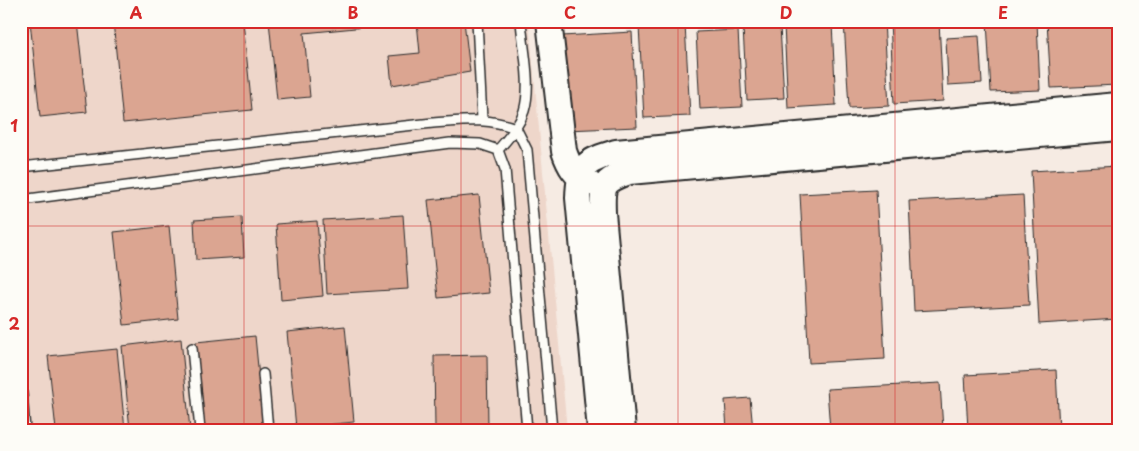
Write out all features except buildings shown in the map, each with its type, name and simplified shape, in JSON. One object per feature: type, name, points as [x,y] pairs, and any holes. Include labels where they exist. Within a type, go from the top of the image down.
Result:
[{"type":"street","points":[[549,21],[563,144],[568,163],[578,178],[602,189]]},
{"type":"street","points":[[623,430],[603,213],[602,189],[611,178],[629,172],[1118,105]]},
{"type":"street","points":[[600,430],[578,198],[578,178],[582,168],[594,159],[616,152],[891,137],[1118,128]]},
{"type":"lane","points":[[477,21],[482,120]]},
{"type":"lane","points":[[498,150],[516,128],[524,112],[526,98],[521,21]]},
{"type":"lane","points":[[21,167],[482,120],[496,121],[516,128],[527,150],[552,430]]},
{"type":"lane","points":[[21,200],[450,143],[480,144],[498,150]]},
{"type":"lane","points":[[498,150],[505,169],[527,430]]},
{"type":"lane","points":[[192,348],[200,430]]},
{"type":"lane","points":[[263,374],[268,430]]},
{"type":"lane","points":[[21,380],[25,430]]},
{"type":"shaded area","points":[[21,21],[529,21],[567,430],[21,430]]}]
